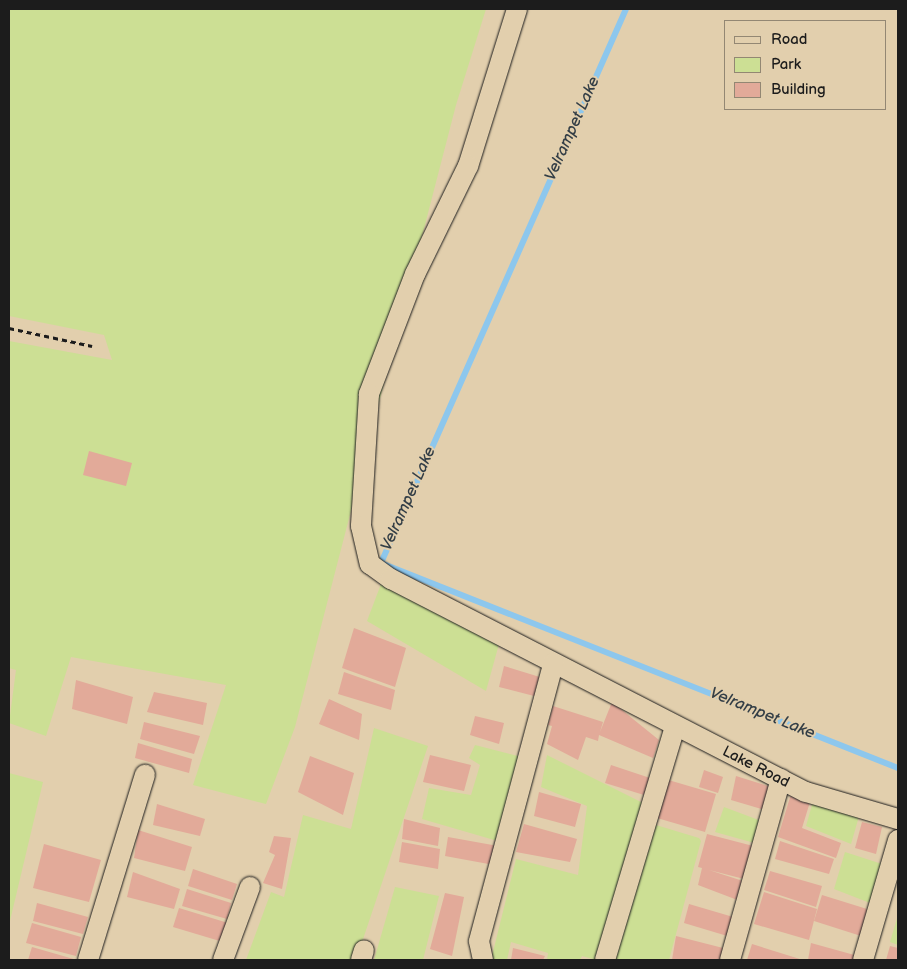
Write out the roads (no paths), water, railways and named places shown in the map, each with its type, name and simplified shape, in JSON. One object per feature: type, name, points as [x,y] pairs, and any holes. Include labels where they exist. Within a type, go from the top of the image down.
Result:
[{"type":"street","name":"Lake Road","points":[[517,9],[468,166],[415,274],[369,394],[361,526],[370,564],[391,579],[553,664],[806,792],[898,819]]},
{"type":"street","points":[[483,960],[479,941],[553,664]]},
{"type":"street","points":[[606,960],[675,726]]},
{"type":"street","points":[[88,960],[145,775]]},
{"type":"street","points":[[730,960],[781,779]]},
{"type":"street","points":[[863,960],[898,840]]},
{"type":"street","points":[[223,960],[250,887]]},
{"type":"waterway","name":"Velrampet Lake","points":[[626,9],[381,563],[898,768]]}]
